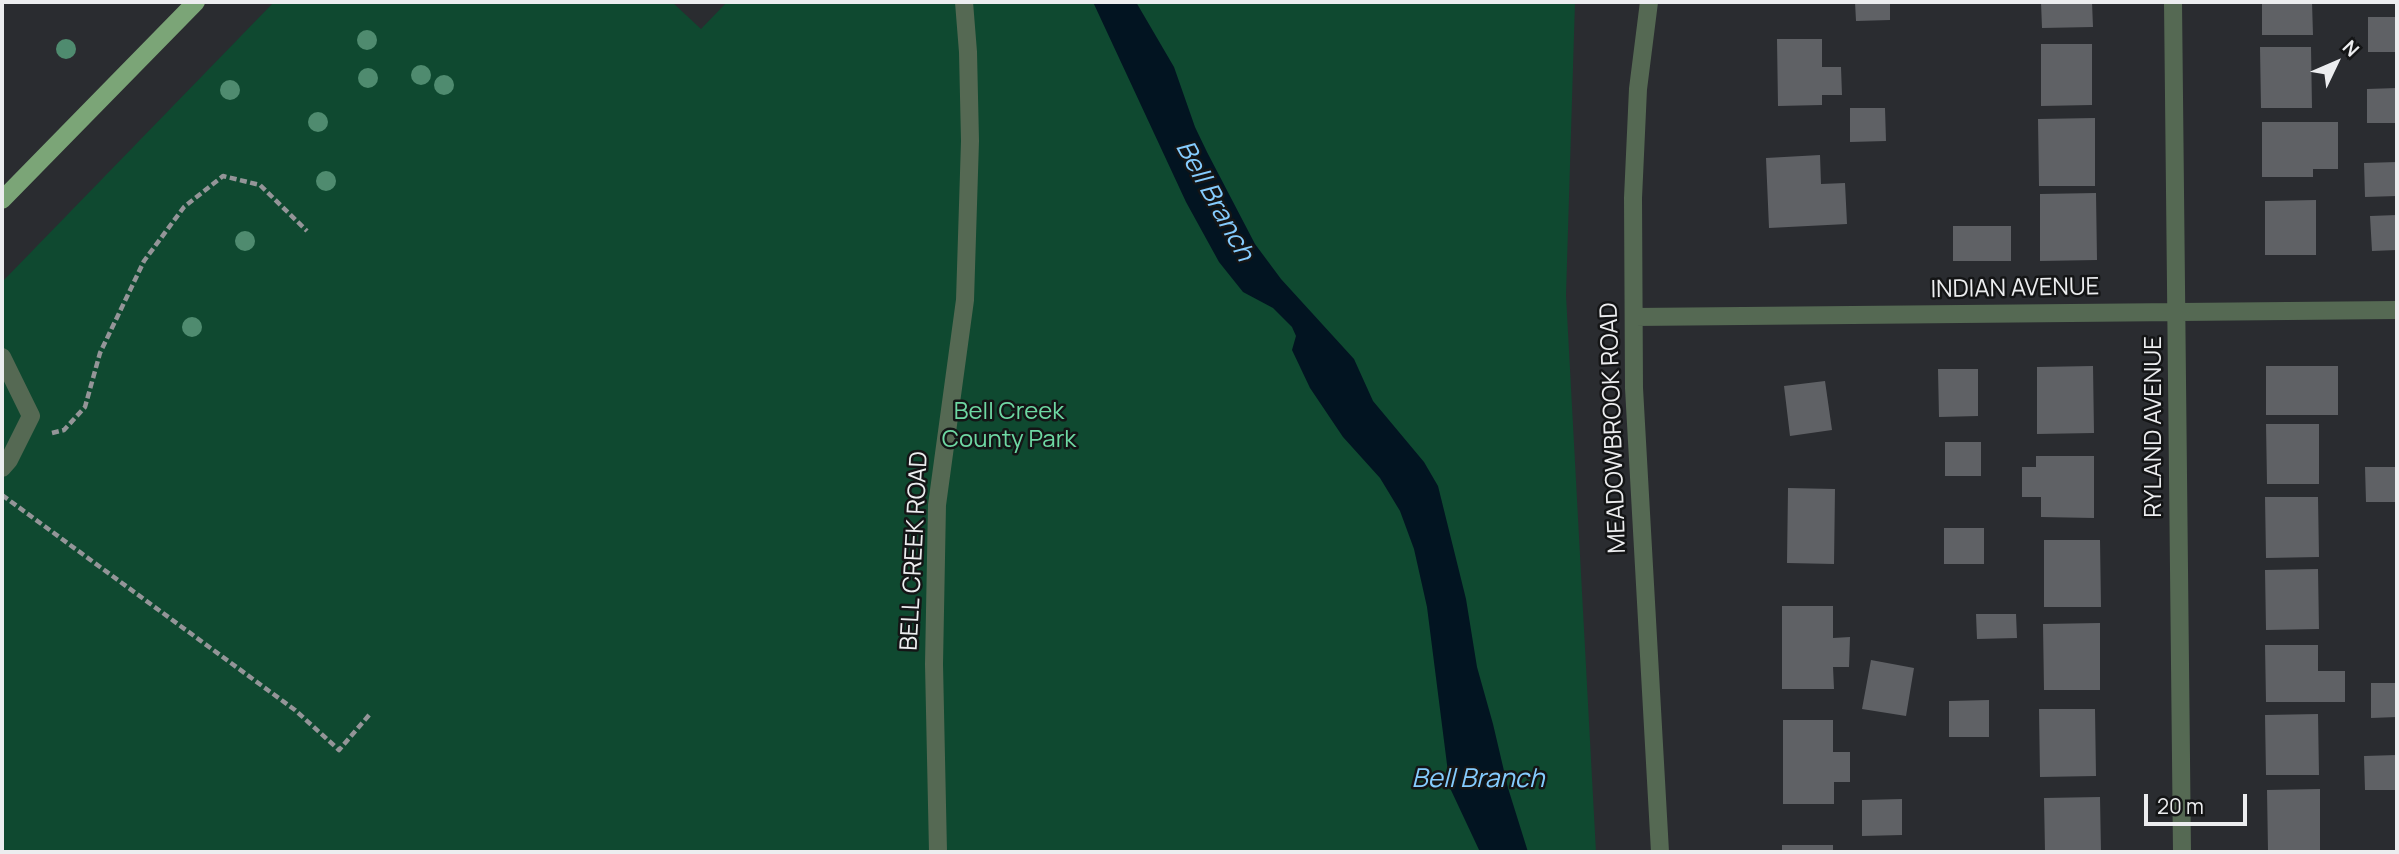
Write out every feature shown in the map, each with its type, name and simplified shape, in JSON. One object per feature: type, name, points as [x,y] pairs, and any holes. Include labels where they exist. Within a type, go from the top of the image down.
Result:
[{"type":"main road","points":[[2,200],[196,2]]},
{"type":"street","name":"BELL CREEK ROAD","points":[[938,852],[934,664],[937,505],[965,300],[970,141],[964,2]]},
{"type":"street","name":"MEADOWBROOK ROAD","points":[[1649,2],[1638,89],[1633,198],[1634,388],[1660,852]]},
{"type":"street","name":"RYLAND AVENUE","points":[[2173,2],[2182,852]]},
{"type":"street","name":"INDIAN AVENUE","points":[[1634,317],[2397,310]]},
{"type":"street","points":[[2,357],[31,416],[9,460],[2,468]]},
{"type":"path","points":[[18,442],[64,430],[85,407],[100,353],[144,261],[184,207],[223,176],[260,185],[307,231]]},
{"type":"path","points":[[2,495],[295,710],[339,750],[370,714]]},
{"type":"green space","name":"Bell Creek County Park","points":[[274,2],[672,2],[701,29],[727,2],[1575,2],[1566,295],[1596,852],[2,852],[2,282]]},
{"type":"water","name":"Bell Branch","points":[[1093,2],[1136,2],[1174,67],[1195,127],[1255,244],[1281,279],[1354,359],[1373,401],[1424,462],[1438,486],[1466,599],[1477,667],[1508,788],[1528,852],[1480,852],[1450,788],[1427,607],[1414,549],[1400,511],[1380,478],[1343,437],[1310,388],[1292,350],[1296,336],[1292,327],[1273,308],[1243,292],[1219,262],[1186,202]]},
{"type":"building","points":[[1855,2],[1890,2],[1890,20],[1856,21]]},
{"type":"building","points":[[2041,2],[2092,2],[2093,27],[2042,28]]},
{"type":"building","points":[[2262,2],[2312,2],[2313,35],[2262,35]]},
{"type":"building","points":[[2368,17],[2397,17],[2397,52],[2368,52]]},
{"type":"building","points":[[1777,39],[1822,39],[1822,67],[1841,67],[1842,95],[1822,95],[1822,105],[1778,106]]},
{"type":"building","points":[[2041,44],[2092,44],[2092,105],[2041,106]]},
{"type":"building","points":[[2260,47],[2311,47],[2312,108],[2261,108]]},
{"type":"building","points":[[2397,88],[2397,123],[2367,123],[2367,89]]},
{"type":"building","points":[[1850,108],[1885,108],[1886,141],[1850,142]]},
{"type":"building","points":[[2095,118],[2095,186],[2039,186],[2038,119]]},
{"type":"building","points":[[2262,122],[2338,122],[2338,169],[2313,169],[2313,177],[2262,177]]},
{"type":"building","points":[[1820,155],[1821,184],[1845,183],[1847,224],[1769,228],[1766,158]]},
{"type":"building","points":[[2397,162],[2397,196],[2365,197],[2364,163]]},
{"type":"building","points":[[2096,193],[2097,260],[2040,261],[2040,194]]},
{"type":"building","points":[[2316,200],[2316,255],[2265,255],[2265,201]]},
{"type":"building","points":[[2397,215],[2397,250],[2372,251],[2370,216]]},
{"type":"building","points":[[1953,226],[2011,226],[2011,261],[1953,261]]},
{"type":"building","points":[[2093,366],[2094,433],[2037,434],[2037,367]]},
{"type":"building","points":[[2266,366],[2338,366],[2338,415],[2266,415]]},
{"type":"building","points":[[1938,369],[1978,369],[1978,416],[1939,417]]},
{"type":"building","points":[[1825,381],[1832,430],[1790,436],[1784,386]]},
{"type":"building","points":[[2266,424],[2319,424],[2319,484],[2267,484]]},
{"type":"building","points":[[1945,442],[1981,442],[1981,476],[1945,476]]},
{"type":"building","points":[[2036,456],[2094,456],[2094,518],[2041,517],[2041,497],[2022,497],[2022,467],[2036,467]]},
{"type":"building","points":[[2365,467],[2397,467],[2397,502],[2366,502]]},
{"type":"building","points":[[1788,488],[1835,489],[1834,564],[1787,563]]},
{"type":"building","points":[[2265,497],[2318,497],[2319,557],[2266,558]]},
{"type":"building","points":[[1944,528],[1984,528],[1984,564],[1944,564]]},
{"type":"building","points":[[2044,540],[2100,540],[2101,607],[2044,607]]},
{"type":"building","points":[[2318,569],[2319,629],[2266,630],[2265,570]]},
{"type":"building","points":[[1782,606],[1833,606],[1833,638],[1850,637],[1849,667],[1833,667],[1834,689],[1782,689]]},
{"type":"building","points":[[1976,614],[2016,614],[2017,638],[1977,639]]},
{"type":"building","points":[[2100,623],[2100,690],[2044,690],[2043,624]]},
{"type":"building","points":[[2265,645],[2318,645],[2318,671],[2345,671],[2345,702],[2266,702]]},
{"type":"building","points":[[1871,660],[1914,668],[1906,716],[1862,709]]},
{"type":"building","points":[[2371,683],[2397,683],[2397,717],[2371,718]]},
{"type":"building","points":[[1989,700],[1989,737],[1949,737],[1949,701]]},
{"type":"building","points":[[2039,709],[2095,709],[2096,776],[2040,777]]},
{"type":"building","points":[[2318,714],[2319,775],[2266,775],[2265,715]]},
{"type":"building","points":[[1783,720],[1833,720],[1833,752],[1850,752],[1850,782],[1834,782],[1834,804],[1783,804]]},
{"type":"building","points":[[2397,755],[2397,790],[2365,790],[2364,756]]},
{"type":"building","points":[[2320,789],[2320,850],[2268,851],[2267,790]]},
{"type":"building","points":[[2100,797],[2101,852],[2045,852],[2044,798]]},
{"type":"building","points":[[1902,799],[1902,835],[1862,836],[1862,800]]},
{"type":"building","points":[[1782,845],[1833,845],[1833,852],[1782,852]]}]
